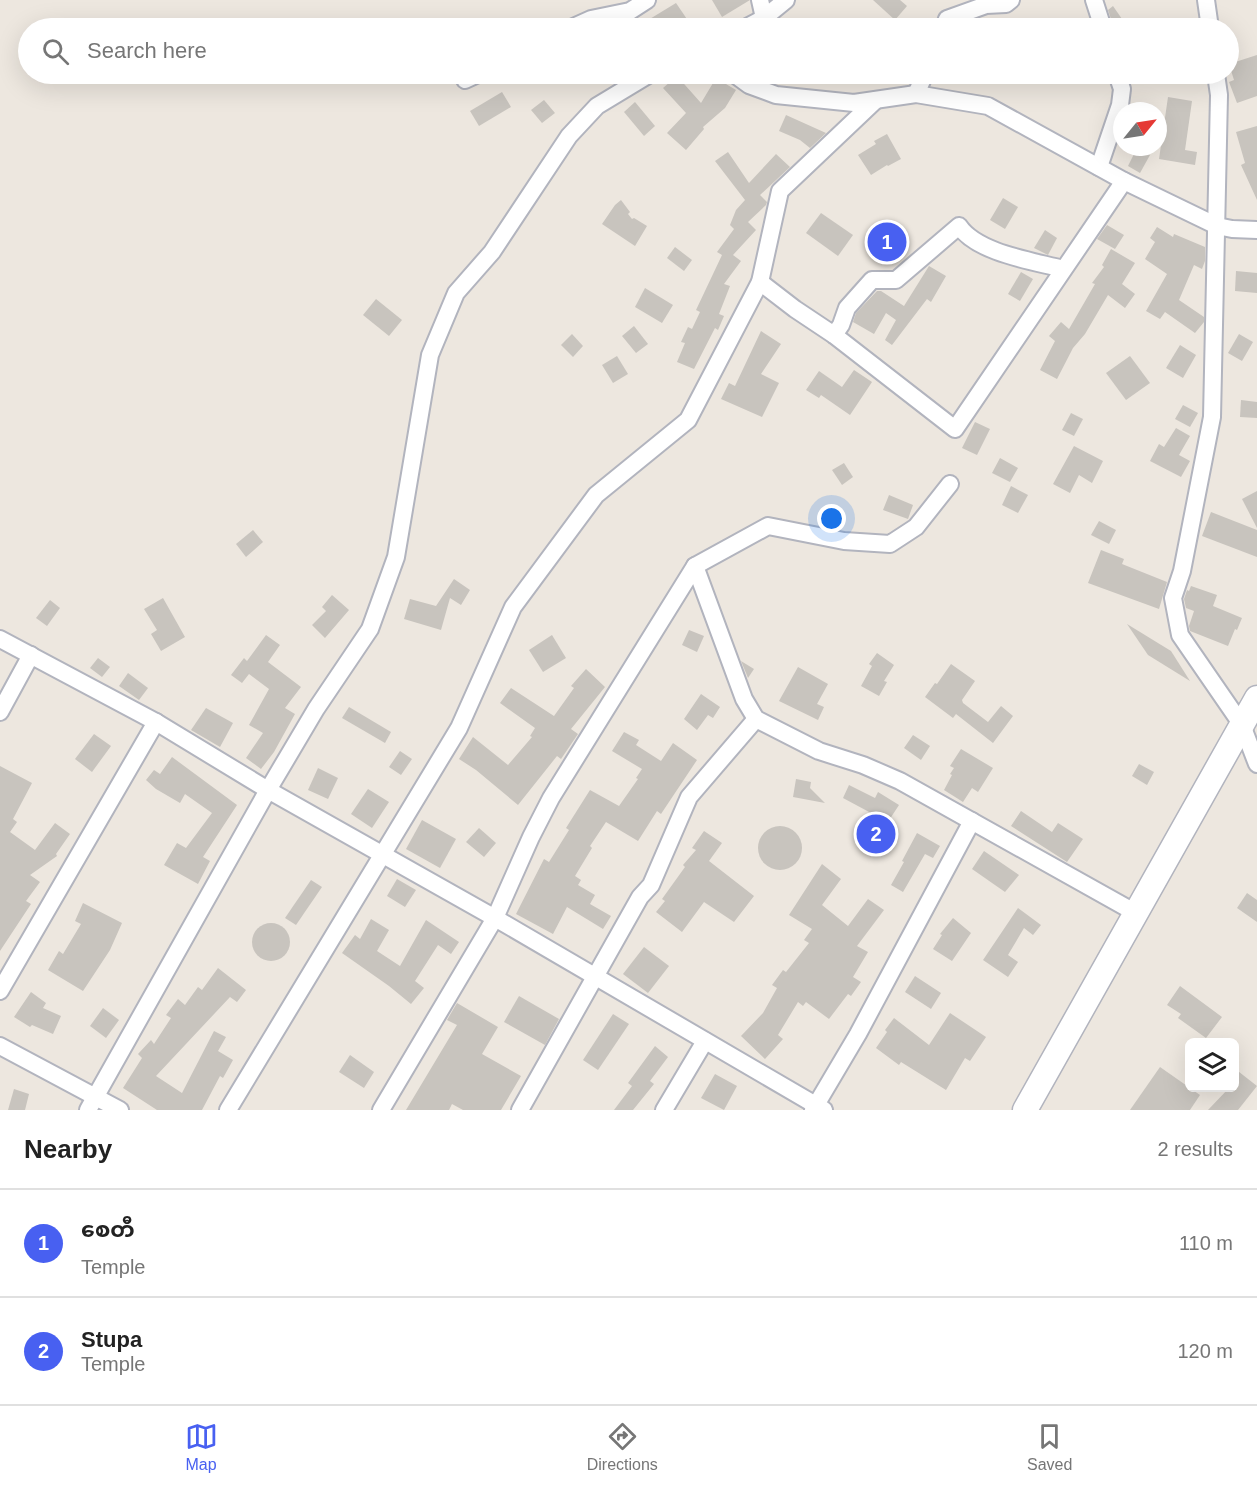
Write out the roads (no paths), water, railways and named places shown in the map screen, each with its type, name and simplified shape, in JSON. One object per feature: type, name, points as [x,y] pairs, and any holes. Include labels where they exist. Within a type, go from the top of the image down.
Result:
[{"type":"main road","points":[[1025,1110],[1257,698]]},
{"type":"street","points":[[596,18],[630,11],[647,0]]},
{"type":"street","points":[[760,0],[764,18],[786,0]]},
{"type":"street","points":[[952,18],[986,5],[1006,4],[1011,0]]},
{"type":"street","points":[[1094,0],[1100,18]]},
{"type":"street","points":[[1206,0],[1209,18]]},
{"type":"street","points":[[92,1103],[268,790],[316,709],[370,629],[396,557],[430,355],[456,293],[492,252],[569,136],[597,106],[633,84]]},
{"type":"street","points":[[748,84],[776,95],[854,103],[916,94],[988,106],[1124,181],[1217,226],[1232,230],[1257,230]]},
{"type":"street","points":[[916,94],[920,84]]},
{"type":"street","points":[[1099,167],[1120,105],[1120,84]]},
{"type":"street","points":[[1217,84],[1217,226],[1212,417],[1182,571],[1173,598],[1180,635],[1242,725],[1257,764]]},
{"type":"street","points":[[228,1110],[459,728],[513,607],[596,495],[688,420],[760,282],[780,191],[876,100]]},
{"type":"street","points":[[760,282],[834,335],[955,429],[1124,181]]},
{"type":"street","points":[[834,335],[841,325],[847,308],[872,280],[896,279],[959,226],[964,234],[974,242],[988,248],[1063,269]]},
{"type":"street","points":[[381,1110],[495,918],[551,798],[695,566],[768,526],[844,541],[890,544],[916,527],[950,484]]},
{"type":"street","points":[[695,566],[744,699],[756,719],[819,751],[863,765],[900,781],[1136,913]]},
{"type":"street","points":[[0,639],[156,722],[268,790],[495,918],[817,1108],[972,821]]},
{"type":"street","points":[[0,712],[31,655]]},
{"type":"street","points":[[520,1110],[640,897],[651,885],[689,797],[756,719]]},
{"type":"street","points":[[0,991],[156,722]]},
{"type":"street","points":[[664,1110],[705,1041]]},
{"type":"street","points":[[0,1046],[92,1103],[120,1110]]},
{"type":"place","name":"စေတီ","points":[[887,242]]},
{"type":"place","name":"Stupa","points":[[876,834]]}]
